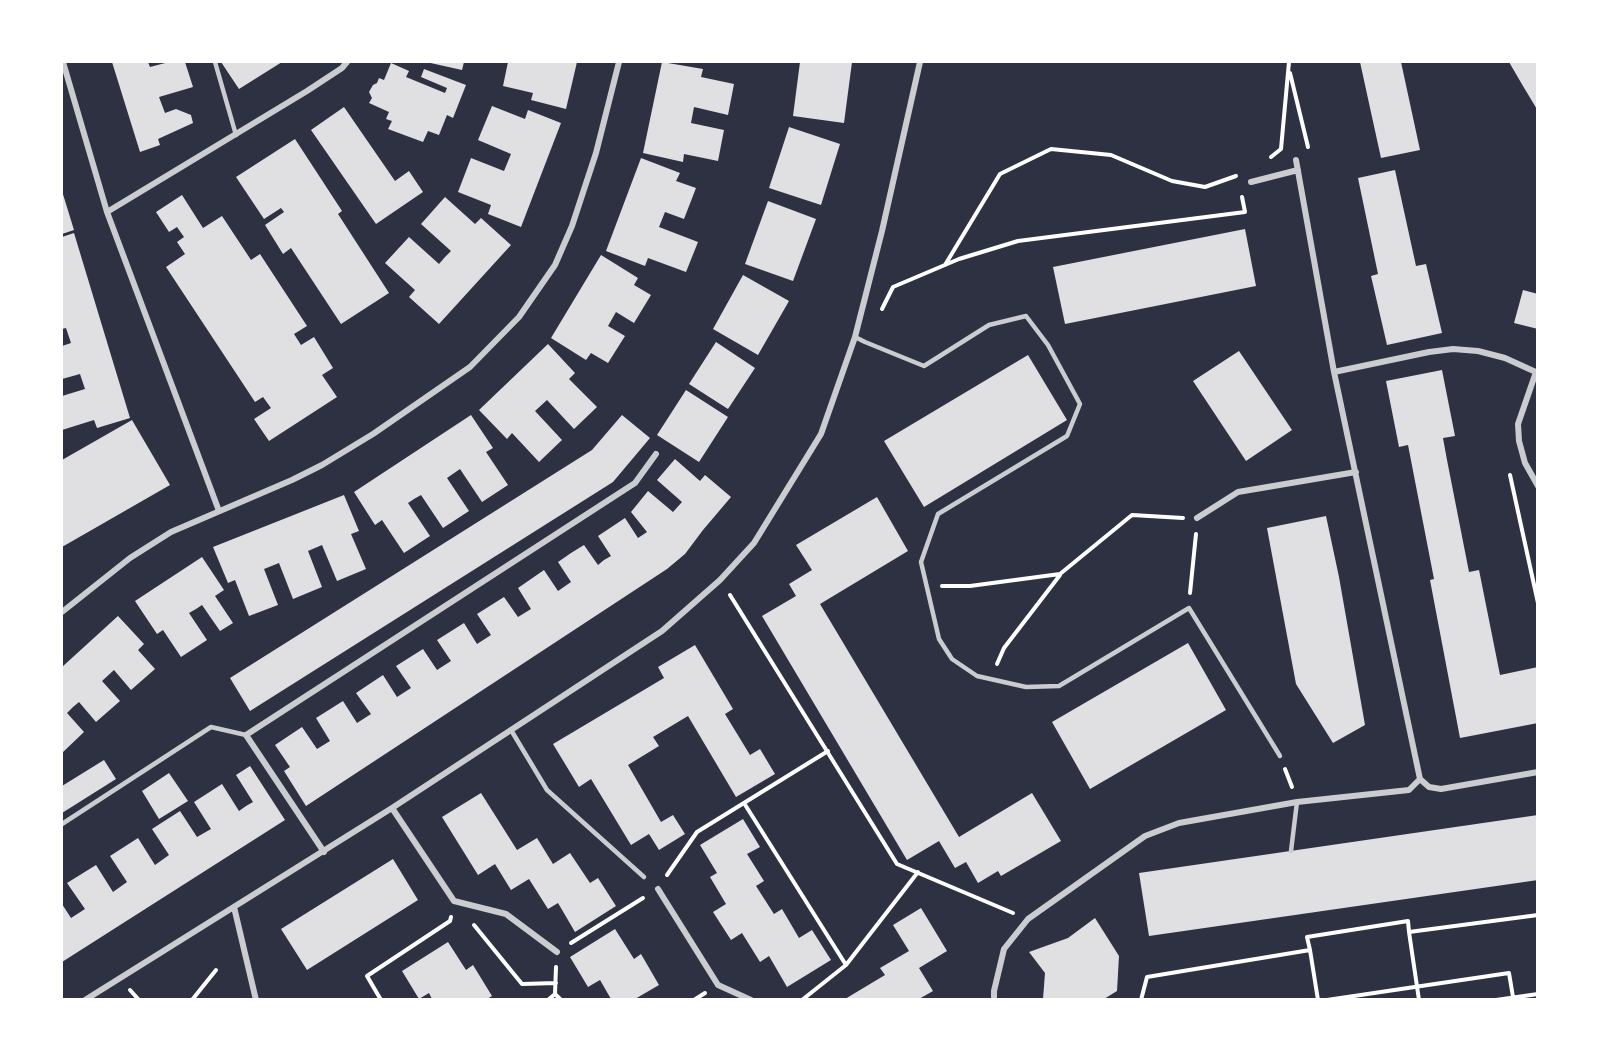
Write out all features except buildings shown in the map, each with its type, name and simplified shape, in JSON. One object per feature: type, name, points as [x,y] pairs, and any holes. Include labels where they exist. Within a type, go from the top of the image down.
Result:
[{"type":"street","points":[[63,62],[107,212],[219,511]]},
{"type":"street","points":[[107,212],[307,91],[342,68],[347,62]]},
{"type":"street","points":[[62,612],[130,558],[171,532],[322,465],[373,434],[470,367],[519,317],[555,265],[572,226],[599,144],[620,62]]},
{"type":"street","points":[[85,999],[393,808],[662,631],[720,580],[754,543],[821,434],[855,336],[882,231],[920,62]]},
{"type":"street","points":[[1296,160],[1334,372],[1420,780],[1429,787],[1441,789],[1538,772]]},
{"type":"street","points":[[1251,182],[1298,170]]},
{"type":"street","points":[[1334,372],[1453,349],[1478,351],[1504,358],[1537,372],[1518,424],[1519,441],[1525,463],[1538,486]]},
{"type":"street","points":[[324,852],[246,735],[635,483],[656,454]]},
{"type":"street","points":[[1197,518],[1238,492],[1356,472]]},
{"type":"street","points":[[994,999],[1004,949],[1028,919],[1145,836],[1179,823],[1297,802],[1409,790],[1420,780]]},
{"type":"street","points":[[393,808],[454,901],[506,914],[557,952]]},
{"type":"street","points":[[658,889],[718,985],[751,999]]},
{"type":"street","points":[[234,907],[256,999]]},
{"type":"lane","points":[[215,62],[236,135]]},
{"type":"lane","points":[[855,336],[924,366],[988,325],[1026,316],[1048,345],[1080,404],[1066,436],[938,514],[921,562],[939,639],[952,659],[977,676],[1026,687],[1059,686],[1189,608],[1280,756]]},
{"type":"lane","points":[[62,824],[211,726],[246,735]]},
{"type":"lane","points":[[511,730],[547,790],[644,877]]},
{"type":"lane","points":[[1291,851],[1297,802]]},
{"type":"path","points":[[1266,162],[1281,149],[1289,62]]},
{"type":"path","points":[[1289,68],[1313,168],[1298,170]]},
{"type":"path","points":[[945,265],[1000,174],[1051,149],[1111,155],[1172,181],[1205,187],[1237,175]]},
{"type":"path","points":[[894,287],[959,259],[1018,241],[1245,212]]},
{"type":"path","points":[[1508,467],[1538,603]]},
{"type":"path","points":[[1004,648],[1060,574],[1132,515],[1197,518],[1189,608]]},
{"type":"path","points":[[927,586],[970,586],[1060,574]]},
{"type":"path","points":[[720,580],[897,864],[1028,919]]},
{"type":"path","points":[[548,999],[555,994],[557,952],[658,889],[697,832],[828,751]]},
{"type":"path","points":[[1280,756],[1297,802]]},
{"type":"path","points":[[744,803],[846,965]]},
{"type":"path","points":[[802,999],[846,965],[918,872]]},
{"type":"path","points":[[454,901],[522,984],[556,983]]},
{"type":"path","points":[[381,999],[367,976],[450,921],[454,901]]},
{"type":"path","points":[[1409,932],[1538,915]]},
{"type":"path","points":[[1318,999],[1307,937],[1407,921],[1419,999]]},
{"type":"path","points":[[1142,999],[1147,977],[1311,950]]},
{"type":"path","points":[[192,999],[216,970]]},
{"type":"path","points":[[1327,999],[1509,973],[1513,997]]},
{"type":"path","points":[[555,994],[561,999]]},
{"type":"path","points":[[1496,999],[1538,994]]}]
